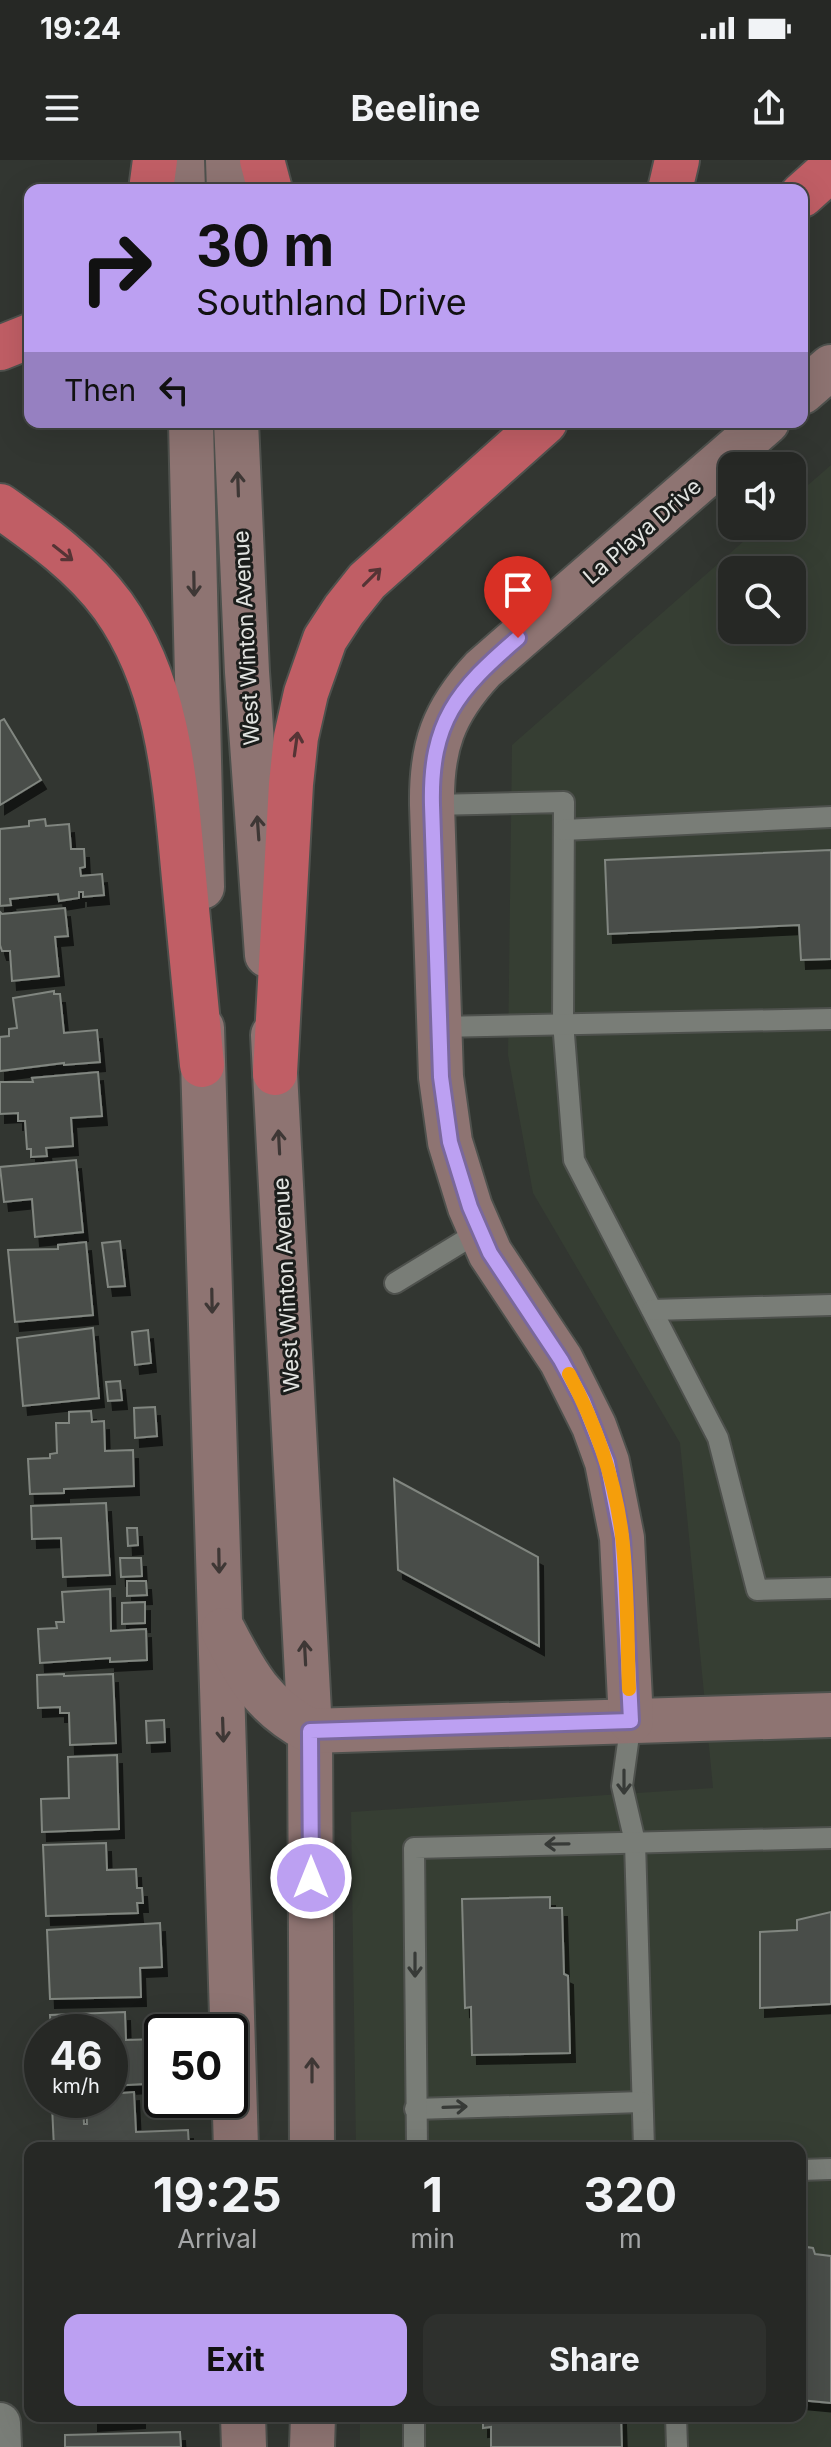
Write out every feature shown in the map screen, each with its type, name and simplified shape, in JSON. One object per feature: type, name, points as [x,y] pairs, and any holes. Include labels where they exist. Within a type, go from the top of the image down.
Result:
[{"type":"highway","points":[[152,184],[155,160]]},
{"type":"highway","points":[[262,160],[268,184]]},
{"type":"highway","points":[[671,184],[677,160]]},
{"type":"highway","points":[[808,190],[831,169]]},
{"type":"highway","points":[[0,348],[24,338]]},
{"type":"highway","points":[[275,1073],[296,737],[306,693],[325,639],[367,581],[538,428]]},
{"type":"highway","points":[[0,506],[74,562],[113,607],[142,660],[160,706],[173,763],[202,1065]]},
{"type":"main road","points":[[182,160],[183,184]]},
{"type":"main road","points":[[228,160],[229,184]]},
{"type":"main road","points":[[808,387],[831,367]]},
{"type":"main road","points":[[191,428],[201,814],[202,1065],[210,1223],[236,2142]]},
{"type":"main road","name":"West Winton Avenue","points":[[236,428],[247,672],[275,1073],[310,1731],[312,2142]]},
{"type":"main road","name":"La Playa Drive","points":[[631,1721],[622,1538],[607,1462],[588,1414],[561,1360],[502,1275],[480,1231],[455,1164],[441,1077],[433,765],[449,712],[471,682],[760,428]]},
{"type":"main road","points":[[220,1624],[245,1673],[267,1700],[286,1718],[310,1731],[831,1715]]},
{"type":"main road","points":[[243,2422],[244,2447]]},
{"type":"main road","points":[[312,2447],[313,2422]]},
{"type":"street","points":[[0,2423],[1,2447]]},
{"type":"lane","points":[[432,805],[564,802],[563,1022],[574,1160],[718,1438],[757,1590],[831,1588]]},
{"type":"lane","points":[[564,830],[831,817]]},
{"type":"lane","points":[[439,1027],[563,1022],[831,1019]]},
{"type":"lane","points":[[395,1283],[480,1231]]},
{"type":"lane","points":[[652,1310],[831,1305]]},
{"type":"lane","points":[[631,1721],[622,1786],[635,1842],[644,2142]]},
{"type":"lane","points":[[417,2142],[414,1848],[831,1838]]},
{"type":"lane","points":[[415,2109],[642,2102]]},
{"type":"lane","points":[[806,2170],[831,2169]]},
{"type":"lane","points":[[414,2422],[414,2447]]},
{"type":"lane","points":[[676,2422],[677,2447]]},
{"type":"shaded area","points":[[831,465],[831,2447],[360,2447],[360,2422],[806,2422],[806,2142],[356,2142],[351,1812],[713,1788],[680,1443],[533,1193],[508,1055],[512,745],[718,564],[718,644],[806,644],[806,556],[727,556],[745,540],[806,540],[806,487]]},
{"type":"building","points":[[4,719],[41,780],[0,805],[0,721]]},
{"type":"building","points":[[45,819],[46,826],[69,824],[71,849],[84,849],[85,867],[80,868],[81,876],[102,874],[104,895],[83,897],[83,892],[79,892],[79,898],[59,901],[58,894],[10,899],[11,905],[0,906],[0,829],[29,826],[29,821]]},
{"type":"building","points":[[831,850],[831,959],[801,960],[799,925],[608,934],[605,860]]},
{"type":"building","points":[[65,908],[68,936],[55,937],[59,976],[12,981],[10,951],[2,951],[0,945],[0,912]]},
{"type":"building","points":[[54,991],[54,994],[60,994],[64,1033],[97,1030],[100,1062],[0,1071],[0,1037],[9,1036],[9,1029],[17,1028],[13,998]]},
{"type":"building","points":[[98,1072],[102,1116],[71,1118],[73,1146],[46,1148],[47,1156],[31,1157],[31,1149],[27,1149],[25,1121],[18,1121],[18,1113],[0,1114],[0,1082],[33,1082],[32,1078]]},
{"type":"building","points":[[76,1160],[83,1232],[35,1237],[32,1199],[4,1202],[0,1167]]},
{"type":"building","points":[[120,1241],[125,1286],[108,1287],[102,1243]]},
{"type":"building","points":[[86,1242],[93,1315],[15,1322],[8,1250],[58,1249],[58,1245]]},
{"type":"building","points":[[93,1328],[99,1398],[23,1406],[17,1338]]},
{"type":"building","points":[[148,1330],[151,1363],[135,1365],[132,1332]]},
{"type":"building","points":[[120,1381],[122,1400],[108,1401],[106,1382]]},
{"type":"building","points":[[155,1407],[157,1436],[135,1438],[134,1408]]},
{"type":"building","points":[[91,1411],[92,1422],[104,1421],[105,1451],[133,1450],[134,1486],[30,1494],[28,1459],[50,1458],[50,1454],[57,1453],[56,1423],[69,1423],[69,1412]]},
{"type":"building","points":[[394,1479],[538,1557],[539,1646],[398,1570]]},
{"type":"building","points":[[106,1503],[110,1575],[63,1577],[61,1538],[32,1539],[31,1506]]},
{"type":"building","points":[[127,1528],[137,1528],[138,1545],[128,1546]]},
{"type":"building","points":[[120,1558],[141,1558],[142,1576],[121,1577]]},
{"type":"building","points":[[127,1581],[146,1581],[147,1595],[127,1596]]},
{"type":"building","points":[[110,1589],[111,1631],[146,1629],[147,1660],[110,1662],[110,1658],[40,1663],[38,1629],[57,1628],[56,1622],[64,1622],[62,1592]]},
{"type":"building","points":[[145,1602],[145,1623],[122,1624],[122,1603]]},
{"type":"building","points":[[113,1674],[116,1743],[70,1745],[69,1713],[60,1713],[60,1707],[38,1708],[37,1675]]},
{"type":"building","points":[[164,1720],[165,1742],[147,1743],[146,1721]]},
{"type":"building","points":[[117,1755],[119,1829],[42,1832],[41,1799],[69,1798],[68,1757]]},
{"type":"building","points":[[106,1843],[107,1870],[136,1869],[137,1888],[142,1888],[143,1903],[137,1903],[138,1913],[46,1916],[43,1845]]},
{"type":"building","points":[[550,1897],[550,1908],[562,1908],[570,2053],[472,2055],[471,2007],[465,2008],[462,1899]]},
{"type":"building","points":[[831,1912],[831,2004],[760,2008],[760,1932],[797,1930],[797,1920]]},
{"type":"building","points":[[160,1923],[162,1967],[140,1968],[141,1997],[50,1999],[47,1930]]},
{"type":"building","points":[[125,2012],[125,2014],[75,2014]]},
{"type":"building","points":[[144,2039],[144,2084],[128,2085],[128,2040]]},
{"type":"building","points":[[128,2092],[134,2092],[136,2132],[188,2130],[189,2142],[54,2142],[53,2118],[84,2118],[84,2124],[87,2124],[87,2118],[128,2118]]},
{"type":"building","points":[[806,2247],[813,2248],[815,2254],[831,2256],[831,2403],[806,2401]]},
{"type":"building","points":[[483,2422],[621,2422],[622,2447],[491,2447],[491,2427],[483,2428]]},
{"type":"building","points":[[180,2432],[181,2447],[65,2447],[65,2435]]},
{"type":"slow traffic","points":[[569,1374],[601,1444],[616,1501],[624,1556],[629,1689]]},
{"type":"route","points":[[311,1878],[310,1731],[631,1721],[624,1556],[607,1462],[583,1401],[561,1360],[490,1253],[455,1164],[443,1099],[433,765],[449,712],[483,669],[518,638]]}]
